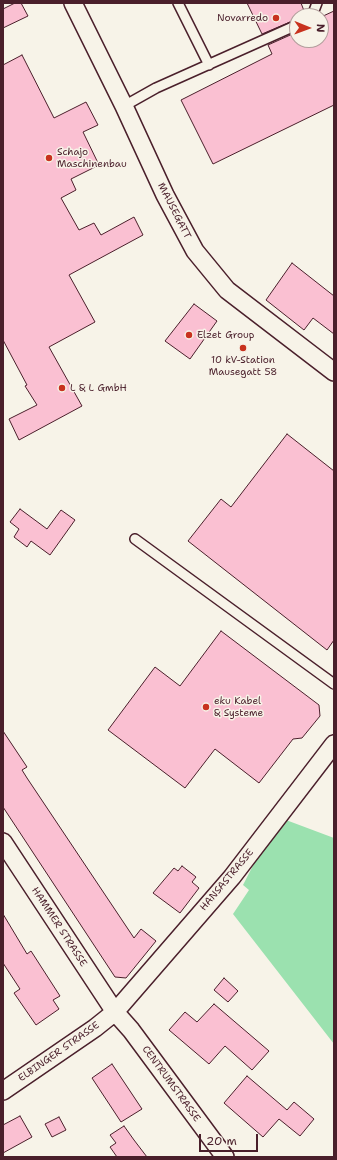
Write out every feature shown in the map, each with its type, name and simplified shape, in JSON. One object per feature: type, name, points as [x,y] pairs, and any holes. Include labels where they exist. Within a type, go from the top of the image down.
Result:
[{"type":"street","name":"MAUSEGATT","points":[[72,3],[124,106],[165,196],[195,251],[227,290],[334,372]]},
{"type":"street","name":"HANSASTRASSE","points":[[115,1012],[232,877],[334,744]]},
{"type":"street","name":"HAMMER STRASSE","points":[[3,842],[115,1012]]},
{"type":"street","name":"ELBINGER STRASSE","points":[[3,1091],[95,1028],[115,1012]]},
{"type":"street","name":"CENTRUMSTRASSE","points":[[115,1012],[131,1030],[225,1157]]},
{"type":"lane","points":[[178,3],[209,65]]},
{"type":"lane","points":[[124,106],[156,88],[289,29]]},
{"type":"lane","points":[[134,539],[334,684]]},
{"type":"green space","points":[[278,817],[334,838],[334,1044],[233,914],[249,890],[243,885]]},
{"type":"building","points":[[15,3],[21,3],[28,16],[3,28],[3,9]]},
{"type":"building","name":"Novarredo","points":[[247,3],[301,3],[303,8],[289,8],[289,22],[262,34]]},
{"type":"building","points":[[334,11],[334,105],[213,164],[181,100],[272,54],[268,45],[289,36],[289,48],[329,48],[329,13]]},
{"type":"building","points":[[22,55],[54,118],[86,102],[98,125],[83,132],[99,165],[71,179],[76,190],[61,198],[79,230],[94,223],[101,235],[134,217],[143,235],[69,275],[95,322],[49,347],[82,406],[19,440],[9,419],[37,405],[25,386],[27,385],[3,340],[3,65]]},
{"type":"building","points":[[292,263],[334,296],[334,334],[313,318],[304,330],[266,300]]},
{"type":"building","name":"Elzet Group","points":[[194,304],[217,321],[190,359],[165,341]]},
{"type":"building","points":[[287,434],[334,471],[334,640],[327,650],[188,541],[221,499],[231,507]]},
{"type":"building","points":[[20,509],[47,529],[61,510],[75,520],[50,555],[31,541],[27,547],[14,537],[19,529],[10,522]]},
{"type":"building","points":[[221,631],[319,705],[320,716],[302,738],[293,739],[259,783],[215,749],[185,788],[108,730],[155,667],[180,686]]},
{"type":"building","points":[[3,731],[27,767],[22,770],[27,778],[134,938],[141,929],[156,941],[126,978],[115,977],[3,807]]},
{"type":"building","points":[[182,866],[196,877],[192,882],[199,888],[180,913],[153,893],[174,868],[178,871]]},
{"type":"building","points":[[3,914],[27,954],[31,951],[60,996],[53,1000],[59,1009],[36,1025],[14,993],[20,989],[3,963]]},
{"type":"building","points":[[224,978],[238,991],[228,1002],[214,990]]},
{"type":"building","points":[[214,1004],[269,1051],[252,1070],[225,1046],[209,1064],[169,1030],[185,1012],[197,1022]]},
{"type":"building","points":[[112,1064],[142,1109],[121,1122],[92,1078]]},
{"type":"building","points":[[247,1076],[287,1110],[294,1102],[314,1119],[300,1136],[279,1119],[263,1137],[224,1103]]},
{"type":"building","points":[[20,1116],[32,1137],[3,1153],[3,1125]]},
{"type":"building","points":[[59,1117],[66,1130],[52,1137],[45,1124]]},
{"type":"building","points":[[124,1126],[147,1157],[117,1157],[110,1147],[116,1143],[110,1135]]},
{"type":"place","name":"Novarredo","points":[[276,18]]},
{"type":"place","name":"Schajo Maschinenbau","points":[[49,158]]},
{"type":"place","name":"Elzet Group","points":[[189,335]]},
{"type":"place","name":"10 kV-Station Mausegatt 58","points":[[243,348]]},
{"type":"place","name":"L & L GmbH","points":[[62,388]]},
{"type":"place","name":"eku Kabel & Systeme","points":[[206,707]]}]
